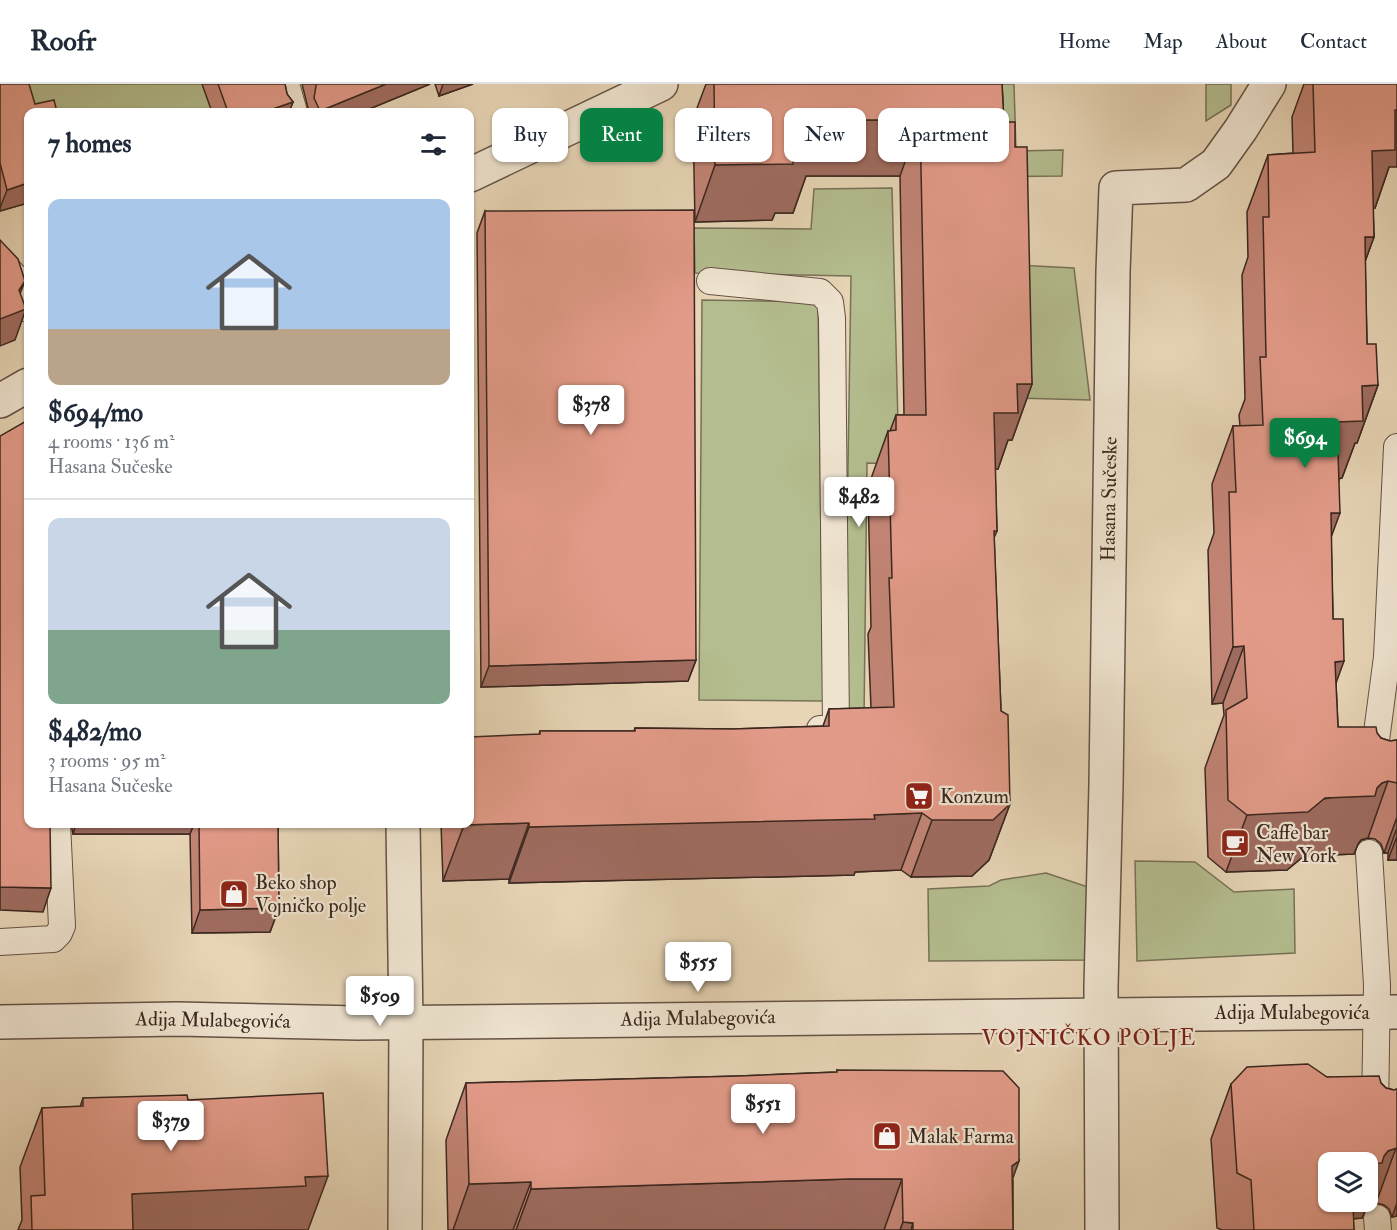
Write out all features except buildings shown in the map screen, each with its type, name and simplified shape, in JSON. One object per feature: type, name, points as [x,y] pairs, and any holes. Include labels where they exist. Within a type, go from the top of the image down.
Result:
[{"type":"street","points":[[474,173],[661,84]]},
{"type":"street","name":"Hasana Sučeske","points":[[1101,1013],[1116,188],[1186,185],[1216,164],[1269,84]]},
{"type":"street","points":[[0,401],[24,387]]},
{"type":"street","points":[[403,828],[406,1022],[405,1230]]},
{"type":"street","name":"Adija Mulabegovića","points":[[0,1022],[178,1019],[358,1023],[1101,1013],[1387,1012]]},
{"type":"street","points":[[1101,1013],[1102,1230]]},
{"type":"lane","points":[[286,84],[293,108]]},
{"type":"lane","points":[[0,261],[20,282],[24,296]]},
{"type":"lane","points":[[710,280],[820,291],[830,302],[836,728],[801,730]]},
{"type":"lane","points":[[1370,784],[1387,657],[1397,447]]},
{"type":"lane","points":[[0,942],[53,939],[59,933],[62,926],[57,828]]},
{"type":"lane","points":[[1369,853],[1387,1012],[1374,1130]]},
{"type":"green space","points":[[28,84],[205,84],[213,108],[35,108]]},
{"type":"green space","points":[[985,84],[1014,84],[1016,151],[1063,150],[1062,176],[986,177],[986,162],[1009,162],[1009,108],[985,108]]},
{"type":"green space","points":[[1206,84],[1231,84],[1231,105],[1206,121]]},
{"type":"green space","points":[[892,188],[899,464],[867,463],[864,720],[844,720],[851,276],[695,273],[694,228],[811,229],[814,189]]},
{"type":"green space","points":[[1015,265],[1074,268],[1090,400],[1015,398]]},
{"type":"green space","points":[[702,300],[818,302],[823,701],[699,700]]},
{"type":"green space","points":[[1135,861],[1195,862],[1234,892],[1294,889],[1295,953],[1137,961]]},
{"type":"green space","points":[[1046,873],[1088,887],[1091,960],[929,961],[928,889],[989,886],[1001,880]]},
{"type":"place","name":"Konzum","points":[[919,796]]},
{"type":"place","name":"Caffe bar New York","points":[[1235,843]]},
{"type":"place","name":"Beko shop Vojničko polje","points":[[234,894]]},
{"type":"place","name":"Malak Farma","points":[[887,1136]]},
{"type":"district","name":"VOJNIČKO POLJE","points":[[1089,1038]]}]
